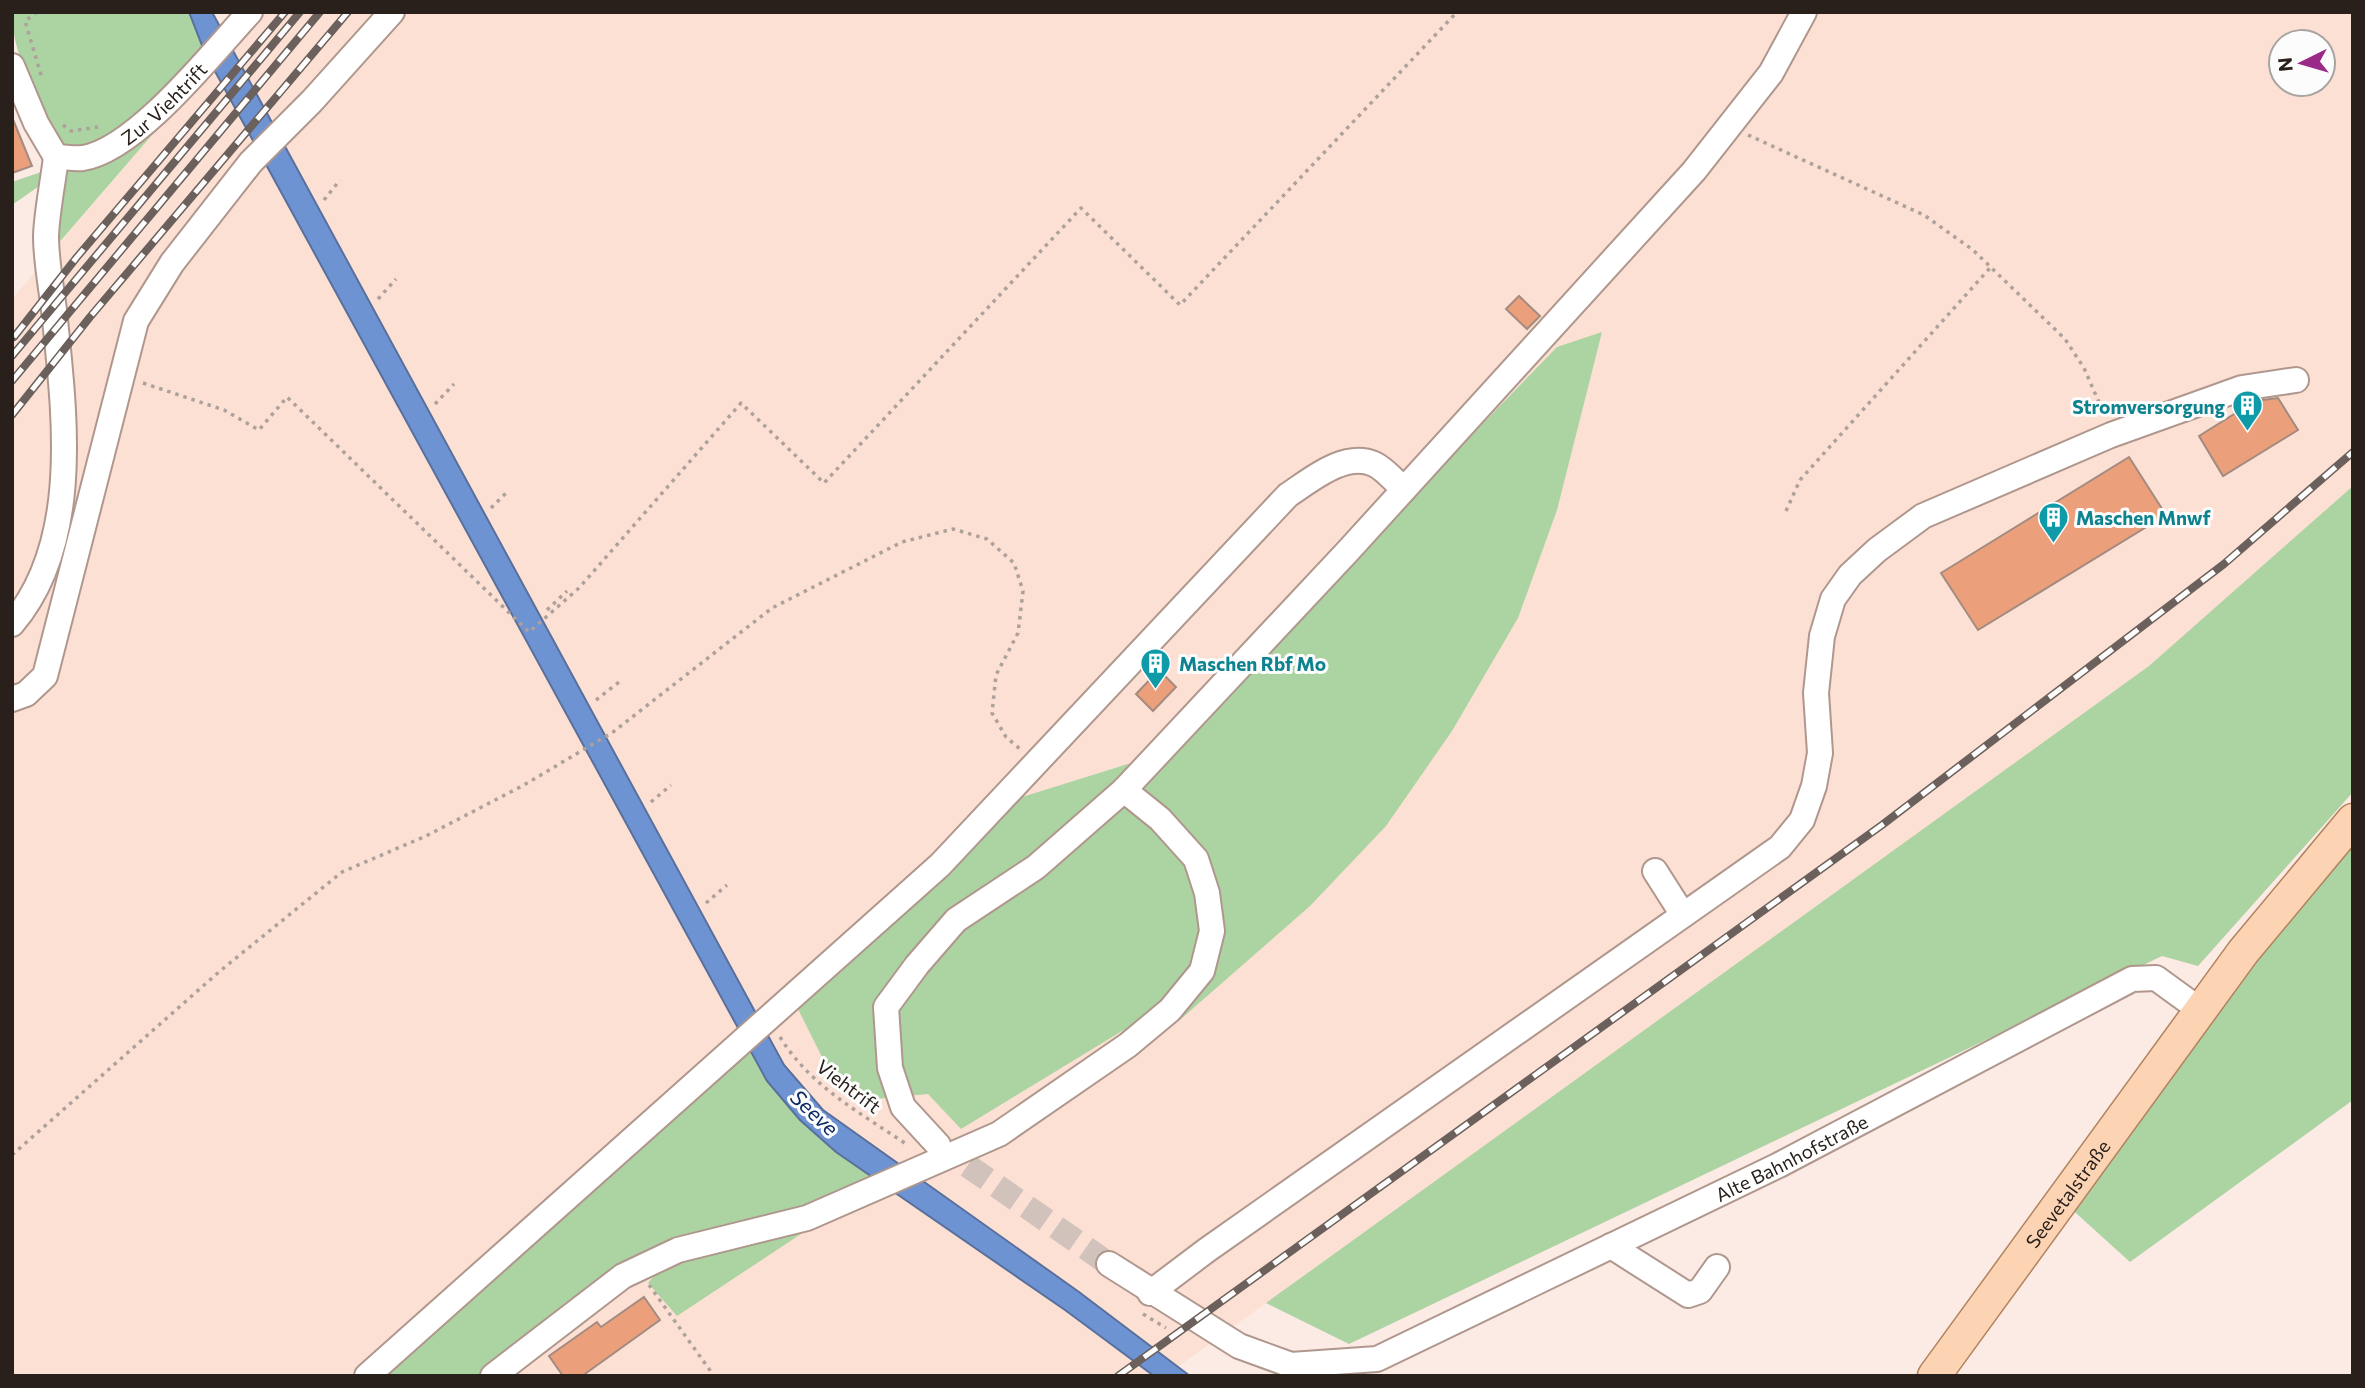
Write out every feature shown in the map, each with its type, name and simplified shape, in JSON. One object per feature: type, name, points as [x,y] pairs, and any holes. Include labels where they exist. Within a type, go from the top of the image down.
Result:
[{"type":"main road","points":[[2200,1010],[2243,952],[2353,820]]},
{"type":"main road","name":"Seevetalstraße","points":[[1934,1376],[2200,1010]]},
{"type":"street","name":"Zur Viehtrift","points":[[56,156],[83,158],[113,147],[147,121],[250,12]]},
{"type":"street","points":[[12,699],[26,694],[45,676],[124,379],[136,321],[172,263],[251,162],[312,101],[393,12]]},
{"type":"street","points":[[938,1145],[903,1107],[890,1068],[886,1007],[956,920],[1036,867],[1124,790],[1404,489],[1731,127],[1771,73],[1804,12]]},
{"type":"street","points":[[12,66],[36,123],[56,156],[46,237],[63,403],[61,499],[50,552],[29,604],[12,624]]},
{"type":"street","points":[[1150,1293],[1207,1250],[1780,847],[1802,820],[1820,753],[1816,694],[1822,636],[1833,599],[1850,575],[1923,516],[2111,435],[2242,388],[2296,380]]},
{"type":"street","points":[[367,1376],[940,865],[1288,495],[1324,471],[1355,461],[1374,464],[1404,489]]},
{"type":"street","points":[[493,1376],[543,1335],[638,1269],[678,1250],[807,1218],[999,1135],[1128,1045],[1170,1010],[1202,971],[1212,931],[1207,893],[1196,859],[1160,819],[1124,790]]},
{"type":"street","points":[[1655,871],[1683,915]]},
{"type":"street","name":"Alte Bahnhofstraße","points":[[1109,1264],[1150,1293],[1239,1346],[1291,1365],[1377,1359],[1779,1165],[2132,979],[2156,978],[2200,1010]]},
{"type":"street","points":[[1611,1246],[1688,1295],[1700,1291],[1717,1267]]},
{"type":"path","points":[[37,12],[25,21],[44,82]]},
{"type":"path","points":[[124,379],[189,396],[233,413],[259,430],[287,397],[529,632],[579,588],[741,402],[824,483],[1081,208],[1180,305],[1457,12]]},
{"type":"path","points":[[55,119],[71,131],[94,130],[105,124]]},
{"type":"path","points":[[1731,127],[1924,215],[1973,250],[2064,339],[2099,400],[2111,435]]},
{"type":"path","points":[[324,200],[340,180]]},
{"type":"path","points":[[1786,511],[1800,480],[1990,268]]},
{"type":"path","points":[[378,299],[396,279]]},
{"type":"path","points":[[435,404],[454,384]]},
{"type":"path","points":[[491,508],[508,491]]},
{"type":"path","points":[[12,1154],[220,971],[342,873],[426,836],[524,785],[613,732],[772,608],[902,542],[953,530],[987,539],[1014,563],[1023,591],[1018,633],[996,675],[992,713],[1006,737],[1036,763]]},
{"type":"path","points":[[547,610],[567,591]]},
{"type":"path","points":[[596,700],[619,682]]},
{"type":"path","points":[[651,802],[671,785]]},
{"type":"path","points":[[706,903],[727,885]]},
{"type":"path","name":"Viehtrift","points":[[775,1029],[791,1055],[818,1085],[910,1147]]},
{"type":"path","points":[[638,1269],[714,1376]]},
{"type":"shaded area","points":[[257,12],[2353,12],[2353,792],[2198,966],[2162,956],[1349,1344],[1266,1303],[1165,1376],[12,1376],[12,299]]},
{"type":"green space","points":[[12,12],[189,12],[205,53],[158,102],[119,134],[98,143],[78,147],[58,143],[22,63],[13,29]]},
{"type":"green space","points":[[196,84],[57,245],[55,201],[69,163]]},
{"type":"green space","points":[[41,172],[45,182],[12,205],[12,182]]},
{"type":"green space","points":[[1602,332],[1557,510],[1518,618],[1452,731],[1386,826],[1310,906],[1182,1018],[1122,1031],[961,1129],[928,1094],[875,1099],[826,1065],[798,1009],[940,877],[1019,798],[1163,753],[1557,347]]},
{"type":"green space","points":[[2353,486],[2353,792],[2198,966],[2162,956],[1349,1344],[1266,1303],[2149,666]]},
{"type":"green space","points":[[2353,833],[2353,1100],[2130,1262],[2067,1205]]},
{"type":"green space","points":[[751,1051],[774,1087],[803,1120],[835,1149],[870,1175],[797,1214],[671,1242],[570,1299],[477,1376],[381,1376]]},
{"type":"green space","points":[[819,1222],[677,1316],[648,1283],[665,1263]]},
{"type":"water","name":"Seeve","points":[[189,12],[212,12],[784,1065],[823,1110],[1079,1292],[1190,1376],[1154,1376],[1065,1310],[836,1152],[800,1120],[767,1081],[205,53]]},
{"type":"building","points":[[12,117],[32,166],[12,173]]},
{"type":"building","points":[[1519,296],[1540,316],[1527,329],[1506,309]]},
{"type":"building","name":"Stromversorgung","points":[[2278,398],[2298,430],[2223,476],[2199,436],[2255,401]]},
{"type":"building","name":"Maschen Mnwf","points":[[2129,457],[2166,515],[1978,630],[1941,573]]},
{"type":"building","name":"Maschen Rbf Mo","points":[[1159,670],[1176,687],[1153,711],[1136,694]]},
{"type":"building","points":[[644,1297],[660,1320],[582,1376],[563,1376],[549,1356],[597,1322],[601,1327]]},
{"type":"tunnel","points":[[938,1145],[1109,1264]]},
{"type":"railway","points":[[14,337],[77,257],[285,12]]},
{"type":"railway","points":[[12,356],[300,12]]},
{"type":"railway","points":[[12,381],[320,12]]},
{"type":"railway","points":[[12,415],[90,317],[348,12]]},
{"type":"railway","points":[[1118,1376],[1882,825],[2224,564],[2353,452]]},
{"type":"place","name":"Stromversorgung","points":[[2248,433]]},
{"type":"place","name":"Maschen Mnwf","points":[[2053,544]]},
{"type":"place","name":"Maschen Rbf Mo","points":[[1156,690]]}]
